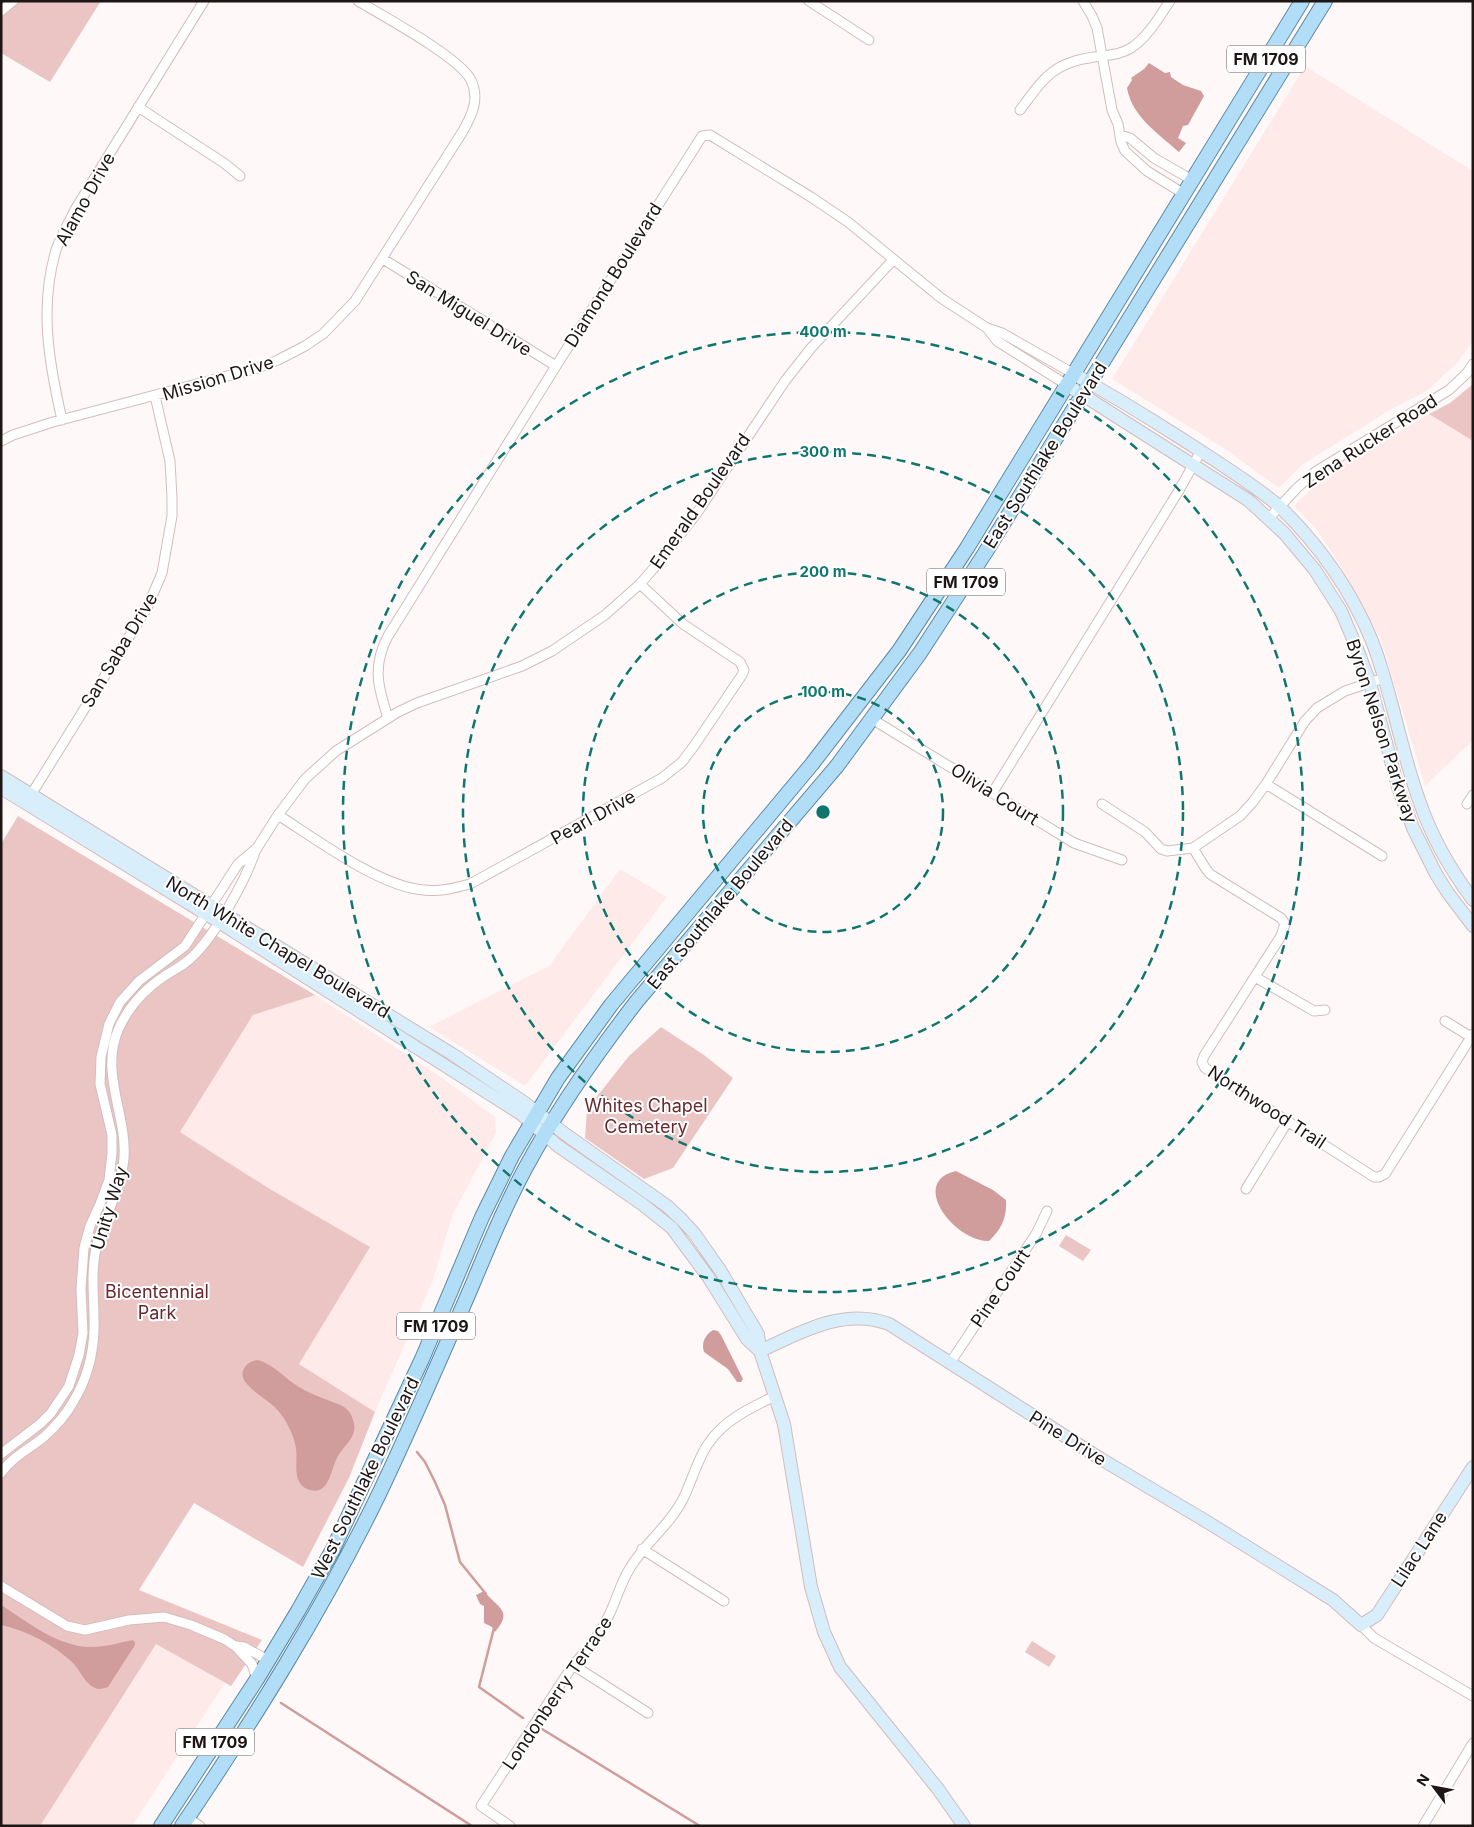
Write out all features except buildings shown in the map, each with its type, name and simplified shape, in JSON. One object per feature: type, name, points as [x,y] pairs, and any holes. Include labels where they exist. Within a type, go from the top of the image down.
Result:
[{"type":"main road","name":"East Southlake Boulevard","points":[[534,1118],[582,1044],[661,944],[812,764],[898,651],[967,548],[1302,1]]},
{"type":"main road","name":"East Southlake Boulevard","points":[[548,1129],[612,1034],[674,957],[837,766],[920,653],[962,589],[1325,1]]},
{"type":"main road","points":[[872,719],[870,713],[871,699],[897,660],[898,651]]},
{"type":"main road","points":[[661,944],[674,957]]},
{"type":"main road","name":"West Southlake Boulevard","points":[[161,1826],[257,1678],[337,1541],[422,1359],[485,1210],[512,1156],[534,1118]]},
{"type":"main road","name":"West Southlake Boulevard","points":[[185,1822],[294,1653],[346,1561],[416,1414],[498,1225],[548,1129]]},
{"type":"main road","points":[[294,1653],[290,1642],[302,1616],[303,1602]]},
{"type":"main road","points":[[242,1735],[248,1716],[268,1679],[268,1660]]},
{"type":"street","points":[[1,10],[13,1]]},
{"type":"street","name":"Alamo Drive","points":[[62,420],[49,358],[46,317],[48,285],[56,250],[76,208],[204,1]]},
{"type":"street","name":"Mission Drive","points":[[1,441],[13,435],[62,420],[258,368],[305,346],[323,334],[356,301],[463,131],[475,105],[474,90],[467,74],[458,64],[358,1]]},
{"type":"street","points":[[809,1],[821,4],[870,40]]},
{"type":"street","points":[[1084,1],[1097,28],[1112,110],[1125,150],[1134,161],[1147,171],[1184,194]]},
{"type":"street","points":[[1020,110],[1042,80],[1052,70],[1079,59],[1119,53],[1137,43],[1143,38],[1170,1]]},
{"type":"street","points":[[138,107],[224,163],[240,176]]},
{"type":"street","name":"Diamond Boulevard","points":[[388,718],[380,692],[378,670],[382,648],[556,366],[702,136],[710,135],[811,197],[848,222],[941,298],[987,328],[1002,333],[1070,380]]},
{"type":"street","points":[[1120,135],[1130,138],[1154,158],[1192,180]]},
{"type":"street","name":"San Miguel Drive","points":[[383,259],[556,366]]},
{"type":"street","name":"Emerald Boulevard","points":[[221,917],[250,869],[256,849],[278,815],[305,779],[336,751],[388,718],[417,703],[522,666],[552,651],[604,615],[640,584],[697,513],[785,381],[811,348],[893,260]]},
{"type":"street","name":"Zena Rucker Road","points":[[1269,518],[1315,472],[1449,390],[1473,364]]},
{"type":"street","name":"Byron Nelson Parkway","points":[[1070,380],[1201,451],[1279,507],[1303,532],[1343,584],[1372,640],[1418,799],[1425,817],[1458,879],[1473,900]]},
{"type":"street","name":"Byron Nelson Parkway","points":[[1085,388],[1194,465],[1248,500],[1269,518],[1299,550],[1329,591],[1345,620],[1370,683],[1398,786],[1413,828],[1440,880],[1473,926]]},
{"type":"street","name":"San Saba Drive","points":[[28,799],[147,608],[162,573],[172,516],[172,498],[170,461],[154,396]]},
{"type":"street","points":[[993,792],[1201,451]]},
{"type":"street","name":"Pearl Drive","points":[[278,815],[378,876],[410,888],[440,891],[470,884],[662,778],[682,762],[744,670],[740,662],[683,624],[640,584]]},
{"type":"street","points":[[1329,591],[1343,584]]},
{"type":"street","points":[[1102,804],[1145,832],[1161,849],[1167,851],[1193,848],[1240,816],[1266,784],[1305,721],[1317,708],[1344,691],[1384,678]]},
{"type":"street","name":"Olivia Court","points":[[872,719],[993,792],[1074,844],[1122,860]]},
{"type":"street","name":"North White Chapel Boulevard","points":[[1,776],[28,799],[221,917],[436,1044],[548,1129],[650,1193],[681,1219],[707,1250],[737,1296],[758,1334],[760,1351],[784,1424],[811,1587],[824,1632],[840,1667],[938,1789],[964,1826]]},
{"type":"street","points":[[1266,784],[1382,856]]},
{"type":"street","name":"North White Chapel Boulevard","points":[[1,788],[28,799]]},
{"type":"street","points":[[1467,804],[1473,795]]},
{"type":"street","name":"Northwood Trail","points":[[1193,848],[1210,874],[1281,918],[1285,924],[1281,936],[1204,1056],[1202,1062],[1205,1068],[1374,1177],[1379,1177],[1385,1174],[1472,1036]]},
{"type":"street","name":"Emerald Boulevard","points":[[210,910],[238,864],[256,849]]},
{"type":"street","name":"Unity Way","points":[[1,1454],[40,1424],[51,1413],[69,1386],[80,1355],[83,1333],[81,1289],[84,1248],[90,1226],[104,1194],[111,1167],[112,1135],[102,1095],[100,1071],[106,1032],[114,1013],[128,992],[148,973],[185,946],[210,910]]},
{"type":"street","name":"Unity Way","points":[[1,1474],[13,1460],[44,1437],[65,1415],[86,1376],[93,1339],[92,1272],[96,1246],[120,1185],[124,1158],[123,1132],[112,1075],[112,1060],[116,1036],[125,1017],[138,998],[154,983],[190,960],[221,917]]},
{"type":"street","points":[[1255,977],[1314,1011],[1325,1010]]},
{"type":"street","points":[[1446,1021],[1472,1036]]},
{"type":"street","points":[[106,1032],[116,1036]]},
{"type":"street","points":[[1246,1189],[1288,1121]]},
{"type":"street","name":"Pine Court","points":[[950,1363],[1036,1234],[1048,1211]]},
{"type":"street","name":"Pine Drive","points":[[760,1351],[835,1320],[863,1317],[889,1324],[1101,1459],[1333,1600],[1361,1625]]},
{"type":"street","name":"Londonberry Terrace","points":[[510,1826],[481,1806],[573,1665],[588,1649],[600,1631],[610,1614],[629,1570],[642,1549],[670,1518],[683,1500],[708,1444],[728,1422],[753,1406],[775,1396]]},
{"type":"street","name":"Lilac Lane","points":[[1361,1625],[1377,1615],[1473,1467]]},
{"type":"street","points":[[642,1549],[724,1601]]},
{"type":"street","points":[[1,1586],[67,1626],[85,1630],[129,1620],[164,1618],[191,1625],[224,1639],[235,1646],[252,1664],[257,1678]]},
{"type":"street","points":[[1361,1625],[1374,1638],[1473,1696]]},
{"type":"street","points":[[235,1646],[244,1647],[268,1660]]},
{"type":"street","points":[[573,1665],[648,1713]]},
{"type":"street","points":[[1423,1826],[1473,1743]]},
{"type":"street","points":[[185,1822],[200,1826]]},
{"type":"shaded area","points":[[1149,63],[1165,73],[1170,72],[1171,77],[1183,85],[1201,91],[1204,96],[1188,125],[1183,126],[1178,138],[1186,143],[1179,152],[1147,124],[1134,108],[1130,98],[1127,88],[1132,80],[1131,78]]},
{"type":"shaded area","points":[[1305,66],[1473,171],[1473,341],[1456,364],[1428,390],[1392,409],[1303,464],[1279,488],[1225,449],[1112,379]]},
{"type":"shaded area","points":[[1429,414],[1473,441],[1473,740],[1425,786],[1381,640],[1343,570],[1317,530],[1294,506],[1316,484],[1345,463]]},
{"type":"shaded area","points":[[620,869],[667,897],[525,1086],[429,1027],[549,966]]},
{"type":"shaded area","points":[[315,995],[441,1077],[495,1117],[496,1132],[452,1216],[433,1280],[375,1412],[299,1364],[270,1189],[180,1132],[253,1015]]},
{"type":"shaded area","points":[[956,1171],[993,1190],[1006,1200],[1006,1212],[1003,1222],[989,1241],[976,1239],[963,1232],[951,1222],[936,1198],[936,1187],[942,1177]]},
{"type":"shaded area","points":[[713,1330],[718,1331],[721,1335],[743,1379],[741,1382],[737,1382],[728,1369],[704,1352],[704,1340]]},
{"type":"shaded area","points":[[258,1360],[272,1367],[304,1390],[338,1404],[348,1410],[351,1415],[354,1426],[353,1435],[338,1456],[328,1481],[320,1490],[313,1491],[301,1485],[296,1470],[295,1445],[287,1423],[272,1404],[252,1389],[244,1380],[243,1372],[246,1365]]},
{"type":"shaded area","points":[[484,1591],[502,1610],[503,1619],[495,1632],[492,1627],[484,1623],[484,1606],[480,1604],[476,1595]]},
{"type":"shaded area","points":[[1,1605],[33,1626],[67,1643],[96,1647],[132,1640],[135,1642],[135,1645],[108,1687],[97,1689],[88,1683],[73,1663],[58,1650],[31,1635],[1,1625]]},
{"type":"shaded area","points":[[156,1643],[225,1683],[132,1826],[40,1826]]},
{"type":"green space","points":[[1,1],[101,1],[50,82],[1,53]]},
{"type":"green space","points":[[1473,384],[1473,441],[1429,414],[1450,403]]},
{"type":"green space","name":"Bicentennial Park","points":[[18,816],[315,995],[253,1015],[180,1132],[270,1189],[370,1247],[299,1364],[375,1412],[349,1478],[303,1567],[194,1503],[139,1590],[262,1640],[231,1686],[156,1644],[40,1826],[1,1826],[1,844]]},
{"type":"green space","name":"Whites Chapel Cemetery","points":[[661,1027],[704,1055],[733,1078],[673,1168],[644,1179],[585,1138],[587,1109],[629,1056]]},
{"type":"green space","points":[[1066,1235],[1091,1250],[1083,1261],[1059,1246]]},
{"type":"green space","points":[[1032,1641],[1056,1656],[1049,1667],[1025,1652]]},
{"type":"waterway","points":[[417,1452],[425,1462],[445,1505],[460,1562],[486,1594]]},
{"type":"waterway","points":[[494,1628],[479,1687],[523,1718]]},
{"type":"waterway","points":[[281,1703],[472,1826]]},
{"type":"waterway","points":[[542,1729],[700,1826]]}]
